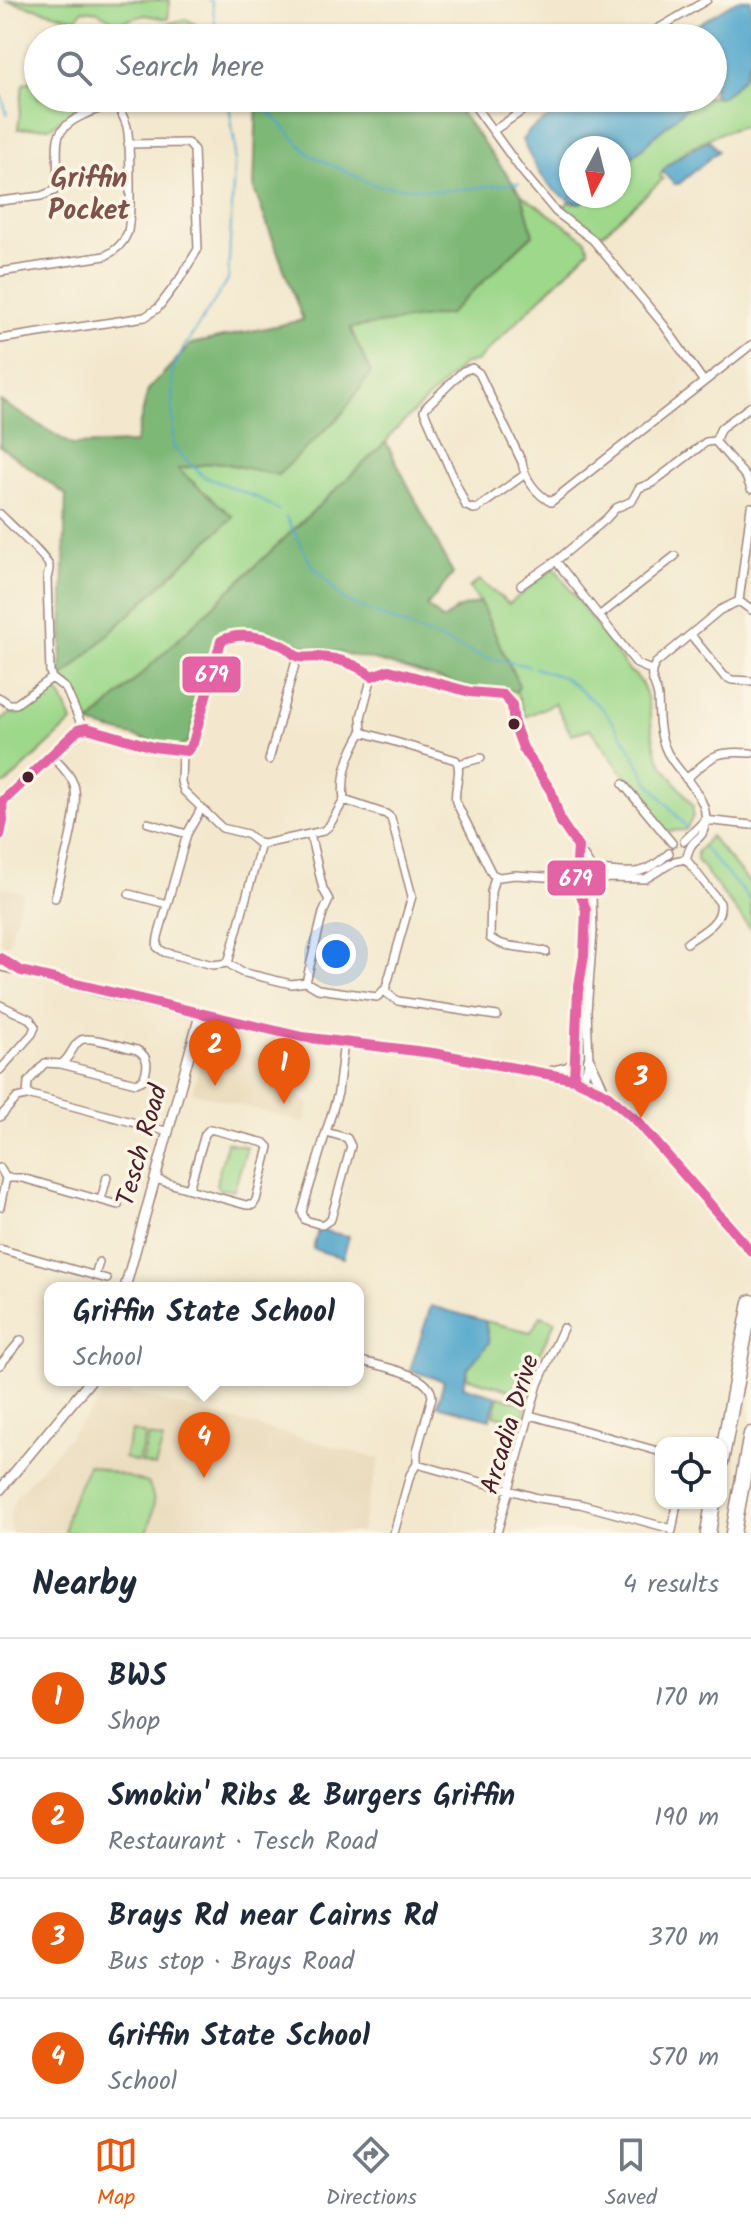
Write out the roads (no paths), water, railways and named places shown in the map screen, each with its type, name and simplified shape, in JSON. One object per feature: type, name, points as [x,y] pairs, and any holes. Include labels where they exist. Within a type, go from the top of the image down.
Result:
[{"type":"highway","points":[[726,1437],[751,1302]]},
{"type":"highway","points":[[733,1533],[751,1434]]},
{"type":"highway","points":[[708,1533],[712,1509]]},
{"type":"main road","points":[[0,958],[18,970]]},
{"type":"main road","points":[[0,965],[302,1037],[549,1073],[579,1080],[606,1094]]},
{"type":"main road","points":[[549,1073],[568,1068],[576,1060]]},
{"type":"main road","points":[[589,1060],[598,1085],[637,1121],[749,1249]]},
{"type":"street","points":[[666,24],[707,0]]},
{"type":"street","points":[[0,201],[41,196],[54,191],[58,180],[59,136],[66,126],[92,112]]},
{"type":"street","points":[[0,272],[105,256],[113,252],[127,234],[128,144],[123,112]]},
{"type":"street","points":[[479,112],[556,212],[593,240],[663,324],[704,382]]},
{"type":"street","points":[[493,131],[521,112]]},
{"type":"street","points":[[0,339],[145,317],[158,308],[179,280],[198,249],[194,150],[188,143],[178,142],[128,144]]},
{"type":"street","points":[[524,475],[478,508],[466,506],[424,411],[463,371],[472,368],[479,373],[522,462],[524,475],[551,502],[751,345]]},
{"type":"street","points":[[715,441],[721,428],[751,406]]},
{"type":"street","points":[[715,441],[746,477],[751,489]]},
{"type":"street","points":[[521,585],[556,561],[611,512],[632,501],[639,488],[652,483],[706,442],[715,441]]},
{"type":"street","points":[[739,601],[750,535],[751,507]]},
{"type":"street","points":[[0,514],[29,541],[34,551],[46,559],[49,566],[47,650],[52,678],[66,689],[83,728]]},
{"type":"street","points":[[599,616],[675,556]]},
{"type":"street","points":[[556,561],[637,664],[651,670]]},
{"type":"street","points":[[739,601],[751,610]]},
{"type":"street","points":[[623,784],[672,843],[686,845],[702,834],[704,808],[699,796],[668,752],[660,734],[657,691],[650,679],[651,670],[720,610],[739,601]]},
{"type":"street","points":[[0,835],[3,821],[1,801],[83,728],[102,735],[187,751],[193,743],[221,641],[227,635],[236,634],[283,645],[297,657]]},
{"type":"street","points":[[691,635],[724,676],[751,681]]},
{"type":"street","points":[[297,657],[314,654],[360,666],[372,676]]},
{"type":"street","points":[[269,760],[297,657]]},
{"type":"street","points":[[372,676],[389,670],[470,692],[503,695],[512,705],[514,724],[523,748],[551,791],[561,822],[593,869],[597,882],[592,895],[593,932],[587,1011],[589,1060],[579,1080]]},
{"type":"street","points":[[182,752],[182,787],[222,828],[247,834],[261,844],[323,831],[344,800],[341,784],[352,746],[362,732],[361,717],[372,676]]},
{"type":"street","points":[[0,698],[9,704],[16,704],[52,678]]},
{"type":"street","points":[[362,732],[451,757],[459,764]]},
{"type":"street","points":[[686,779],[716,754],[727,751],[751,753]]},
{"type":"street","points":[[51,755],[71,779],[76,795],[55,898]]},
{"type":"street","points":[[459,764],[481,758]]},
{"type":"street","points":[[459,764],[454,790],[456,802],[486,866],[495,877],[578,882],[588,888],[609,878],[645,879],[675,861],[686,859]]},
{"type":"street","points":[[621,800],[629,792]]},
{"type":"street","points":[[201,809],[187,834],[157,947],[164,952],[213,965],[228,963],[241,972],[291,984],[306,982],[318,989],[377,997],[385,992],[412,896],[391,818],[344,800]]},
{"type":"street","points":[[704,820],[751,825]]},
{"type":"street","points":[[148,823],[187,834]]},
{"type":"street","points":[[306,982],[329,900],[323,889],[310,834]]},
{"type":"street","points":[[579,870],[642,872],[669,853],[672,843]]},
{"type":"street","points":[[228,963],[261,844]]},
{"type":"street","points":[[686,845],[686,859],[720,903],[721,912],[716,921],[687,943]]},
{"type":"street","points":[[578,847],[578,882],[586,910],[584,956],[578,991],[576,1060],[579,1080]]},
{"type":"street","points":[[669,853],[675,861]]},
{"type":"street","points":[[495,877],[491,892],[490,938],[497,943],[528,946],[546,952]]},
{"type":"street","points":[[129,894],[167,904]]},
{"type":"street","points":[[385,992],[398,1001],[497,1016]]},
{"type":"street","points":[[0,1005],[30,1019],[35,1027],[0,1070]]},
{"type":"street","name":"Tesch Road","points":[[127,1282],[200,1015]]},
{"type":"street","points":[[27,1095],[28,1082],[47,1063],[136,1083],[143,1080],[148,1064],[144,1054],[137,1050],[87,1038],[78,1042],[69,1058],[61,1064]]},
{"type":"street","points":[[326,1132],[347,1138],[351,1146],[331,1219],[322,1225],[305,1220],[302,1212],[326,1132],[338,1093],[344,1041]]},
{"type":"street","points":[[69,1058],[75,1069]]},
{"type":"street","points":[[0,1117],[17,1098],[27,1095],[169,1132]]},
{"type":"street","points":[[155,1179],[189,1189],[246,1205],[253,1205],[269,1147],[265,1143],[208,1129],[189,1189]]},
{"type":"street","points":[[0,1168],[6,1178],[0,1207]]},
{"type":"street","points":[[101,1200],[107,1177]]},
{"type":"street","points":[[6,1178],[22,1178],[118,1205]]},
{"type":"street","points":[[0,1249],[107,1279]]},
{"type":"street","points":[[95,1276],[99,1262]]},
{"type":"street","name":"Arcadia Drive","points":[[497,1533],[542,1373],[563,1328]]},
{"type":"street","points":[[0,1365],[21,1340]]},
{"type":"street","points":[[364,1362],[413,1376],[430,1387],[432,1397],[417,1451],[417,1464],[410,1475],[394,1533]]},
{"type":"street","points":[[0,1490],[86,1386]]},
{"type":"street","points":[[530,1415],[655,1450]]},
{"type":"street","points":[[417,1464],[544,1499],[580,1504],[672,1531],[676,1509]]},
{"type":"water","points":[[737,0],[751,0],[751,57],[744,76],[727,92],[727,24],[698,24]]},
{"type":"water","points":[[558,112],[682,112],[631,158],[631,136],[559,136],[559,193],[538,170],[522,140],[531,129]]},
{"type":"water","points":[[709,140],[718,151],[679,184],[674,184],[662,171],[674,160]]},
{"type":"water","points":[[318,1230],[349,1236],[343,1258],[313,1249]]},
{"type":"water","points":[[431,1306],[485,1321],[489,1343],[467,1369],[463,1386],[497,1396],[490,1419],[437,1405],[444,1381],[410,1370]]},
{"type":"waterway","points":[[209,0],[212,2],[215,24]]},
{"type":"waterway","points":[[0,91],[7,114]]},
{"type":"waterway","points":[[230,112],[235,146],[228,280],[183,349],[172,372],[173,447],[203,476],[258,498],[278,510]]},
{"type":"waterway","points":[[269,112],[309,154],[374,185],[441,191],[519,183]]},
{"type":"waterway","points":[[286,517],[310,562],[344,600],[483,657],[529,666]]},
{"type":"waterway","points":[[535,668],[565,678],[603,709],[626,741],[648,781],[686,827]]},
{"type":"waterway","points":[[703,847],[751,901]]},
{"type":"place","name":"Smokin' Ribs & Burgers Griffin","points":[[215,1086]]},
{"type":"place","name":"BWS","points":[[284,1104]]},
{"type":"place","name":"Brays Rd near Cairns Rd","points":[[641,1118]]},
{"type":"place","name":"Griffin State School","points":[[204,1478]]},
{"type":"district","name":"Griffin Pocket","points":[[89,193]]}]
